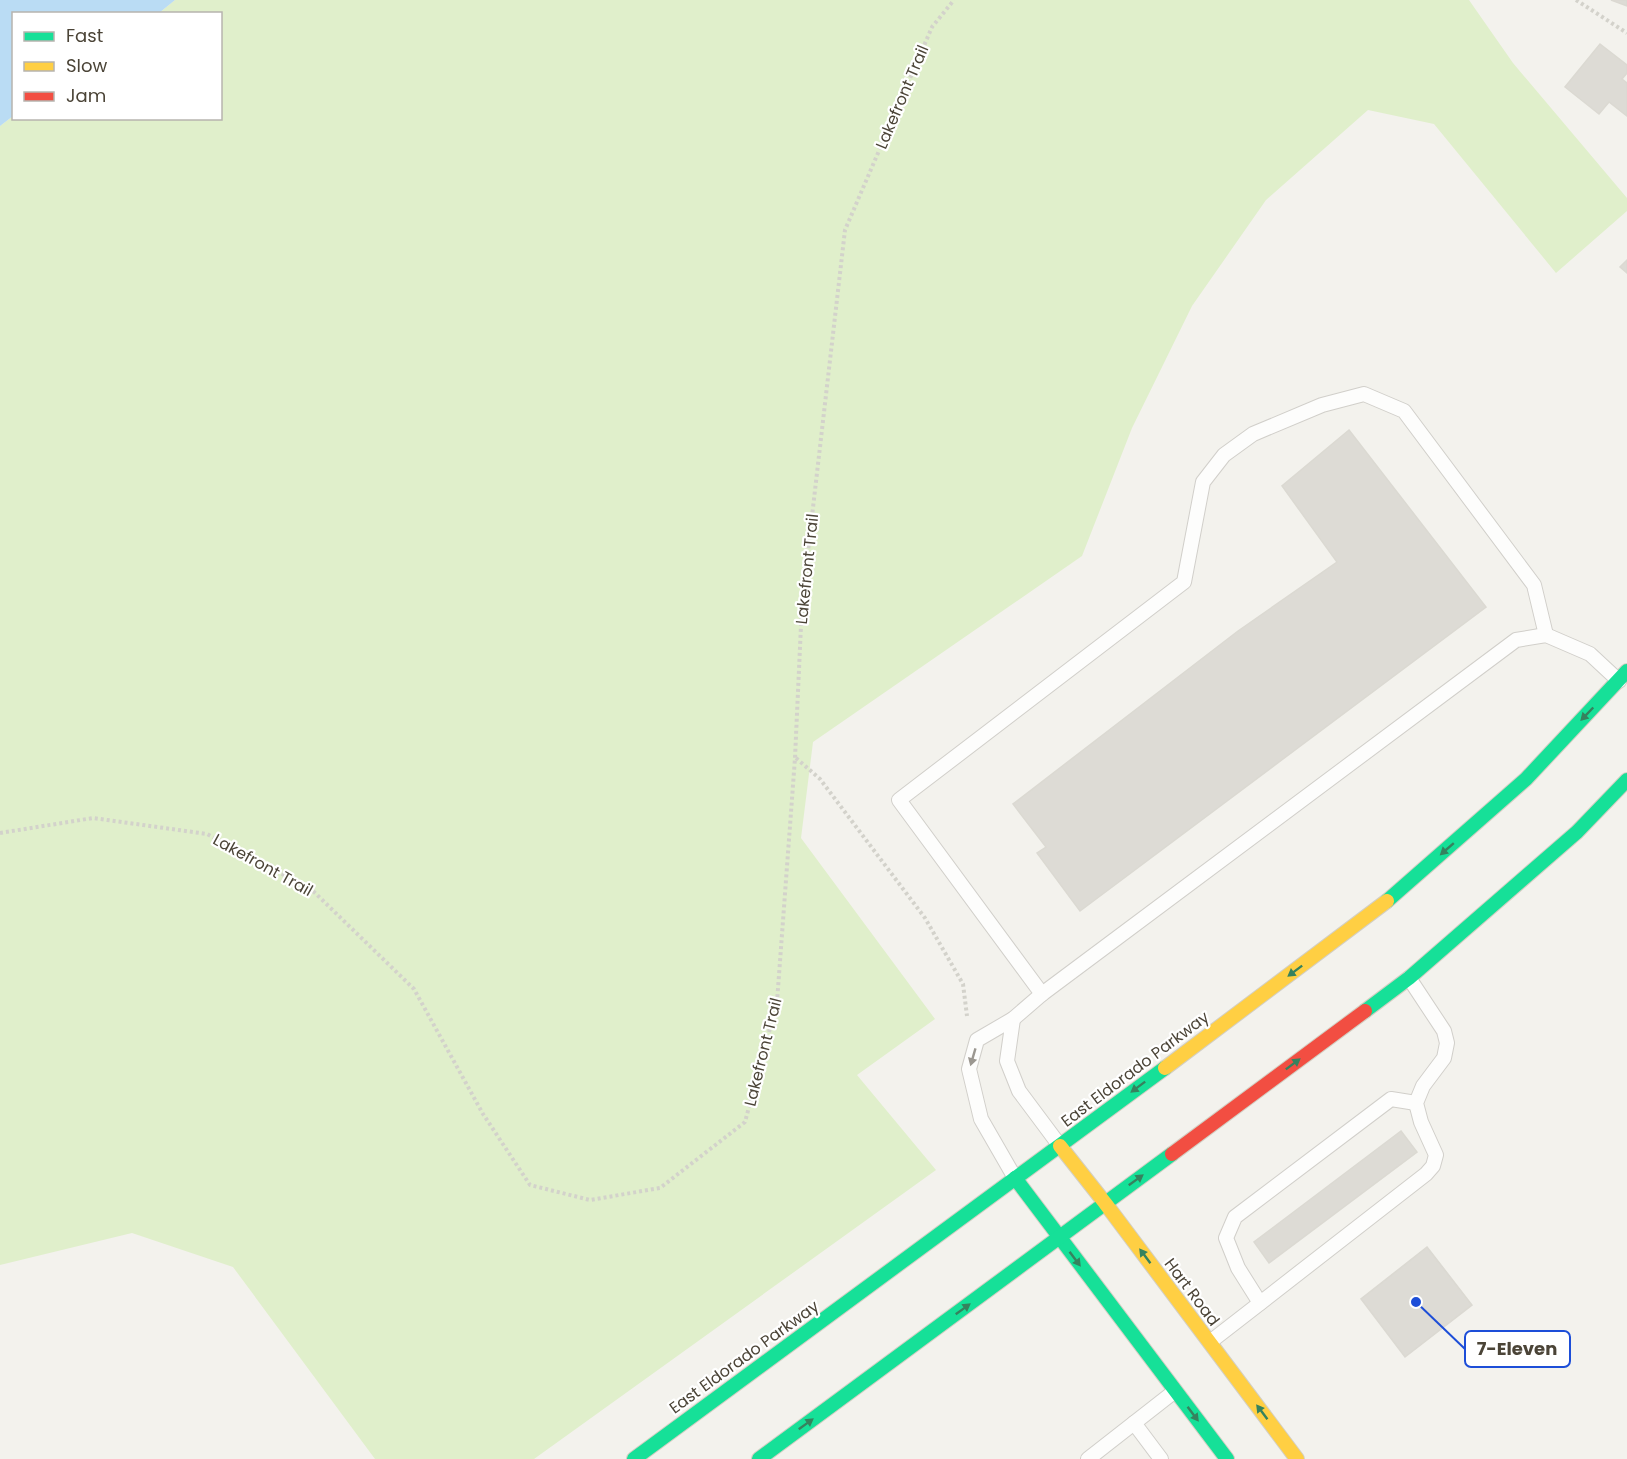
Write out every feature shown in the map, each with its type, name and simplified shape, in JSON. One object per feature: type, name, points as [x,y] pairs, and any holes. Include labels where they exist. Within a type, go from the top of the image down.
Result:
[{"type":"main road","name":"East Eldorado Parkway","points":[[634,1459],[1060,1146],[1384,904],[1526,779],[1623,676]]},
{"type":"main road","points":[[759,1459],[1409,978],[1578,832],[1627,780]]},
{"type":"main road","name":"Hart Road","points":[[1060,1146],[1296,1459]]},
{"type":"main road","points":[[1016,1178],[1227,1459]]},
{"type":"lane","points":[[1042,994],[899,800],[1184,582],[1203,482],[1224,455],[1252,434],[1322,405],[1364,394],[1404,411],[1534,585],[1546,635]]},
{"type":"lane","points":[[1016,1178],[981,1119],[969,1069],[977,1040],[1013,1019],[1042,994],[1516,640],[1546,635],[1590,654],[1623,676]]},
{"type":"lane","points":[[1210,1342],[1426,1174],[1433,1166],[1436,1155],[1421,1122],[1416,1103],[1423,1086],[1444,1058],[1447,1043],[1443,1031],[1409,978]]},
{"type":"lane","points":[[1013,1019],[1007,1061],[1019,1091],[1060,1146]]},
{"type":"lane","points":[[1260,1303],[1238,1268],[1226,1238],[1235,1217],[1391,1100],[1416,1103]]},
{"type":"lane","points":[[1088,1459],[1175,1391]]},
{"type":"lane","points":[[1134,1423],[1161,1459]]},
{"type":"path","name":"Lakefront Trail","points":[[0,833],[93,818],[207,834],[312,890],[414,989],[483,1114],[530,1185],[590,1200],[660,1188],[745,1122],[777,1002],[795,758],[802,603],[845,230],[932,27],[954,0]]},
{"type":"path","points":[[1576,0],[1627,33]]},
{"type":"path","points":[[795,758],[820,779],[925,918],[963,984],[966,1016]]},
{"type":"green space","points":[[175,0],[1469,0],[1513,63],[1627,198],[1627,211],[1556,273],[1434,124],[1368,110],[1266,200],[1192,306],[1132,428],[1082,556],[813,742],[801,838],[935,1019],[857,1075],[936,1170],[534,1459],[375,1459],[233,1267],[132,1233],[0,1265],[0,126],[12,117],[12,120],[222,120],[222,12],[160,12]]},
{"type":"water","points":[[0,0],[175,0],[160,12],[12,12],[12,117],[0,126]]},
{"type":"building","points":[[1611,0],[1627,0],[1627,6]]},
{"type":"building","points":[[1600,44],[1627,65],[1627,73],[1622,79],[1627,83],[1627,116],[1609,102],[1599,114],[1565,87]]},
{"type":"building","points":[[1627,260],[1627,273],[1620,267]]},
{"type":"building","points":[[1349,430],[1486,607],[1080,911],[1037,853],[1046,847],[1013,804],[1238,631],[1337,562],[1282,486]]},
{"type":"building","points":[[1401,1131],[1417,1152],[1269,1263],[1254,1242]]},
{"type":"building","points":[[1427,1247],[1472,1305],[1405,1357],[1361,1299]]},
{"type":"traffic: fast","points":[[1387,901],[1526,779],[1627,671]]},
{"type":"traffic: fast","points":[[1365,1011],[1409,978],[1577,832],[1627,780]]},
{"type":"traffic: fast","points":[[634,1459],[1165,1068]]},
{"type":"traffic: fast","points":[[759,1459],[1172,1154]]},
{"type":"traffic: fast","points":[[1015,1178],[1227,1459]]},
{"type":"traffic: slow","points":[[1165,1068],[1387,901]]},
{"type":"traffic: slow","points":[[1060,1146],[1297,1459]]},
{"type":"traffic: jam","points":[[1172,1154],[1365,1011]]},
{"type":"place","name":"7-Eleven","points":[[1416,1302]]}]
